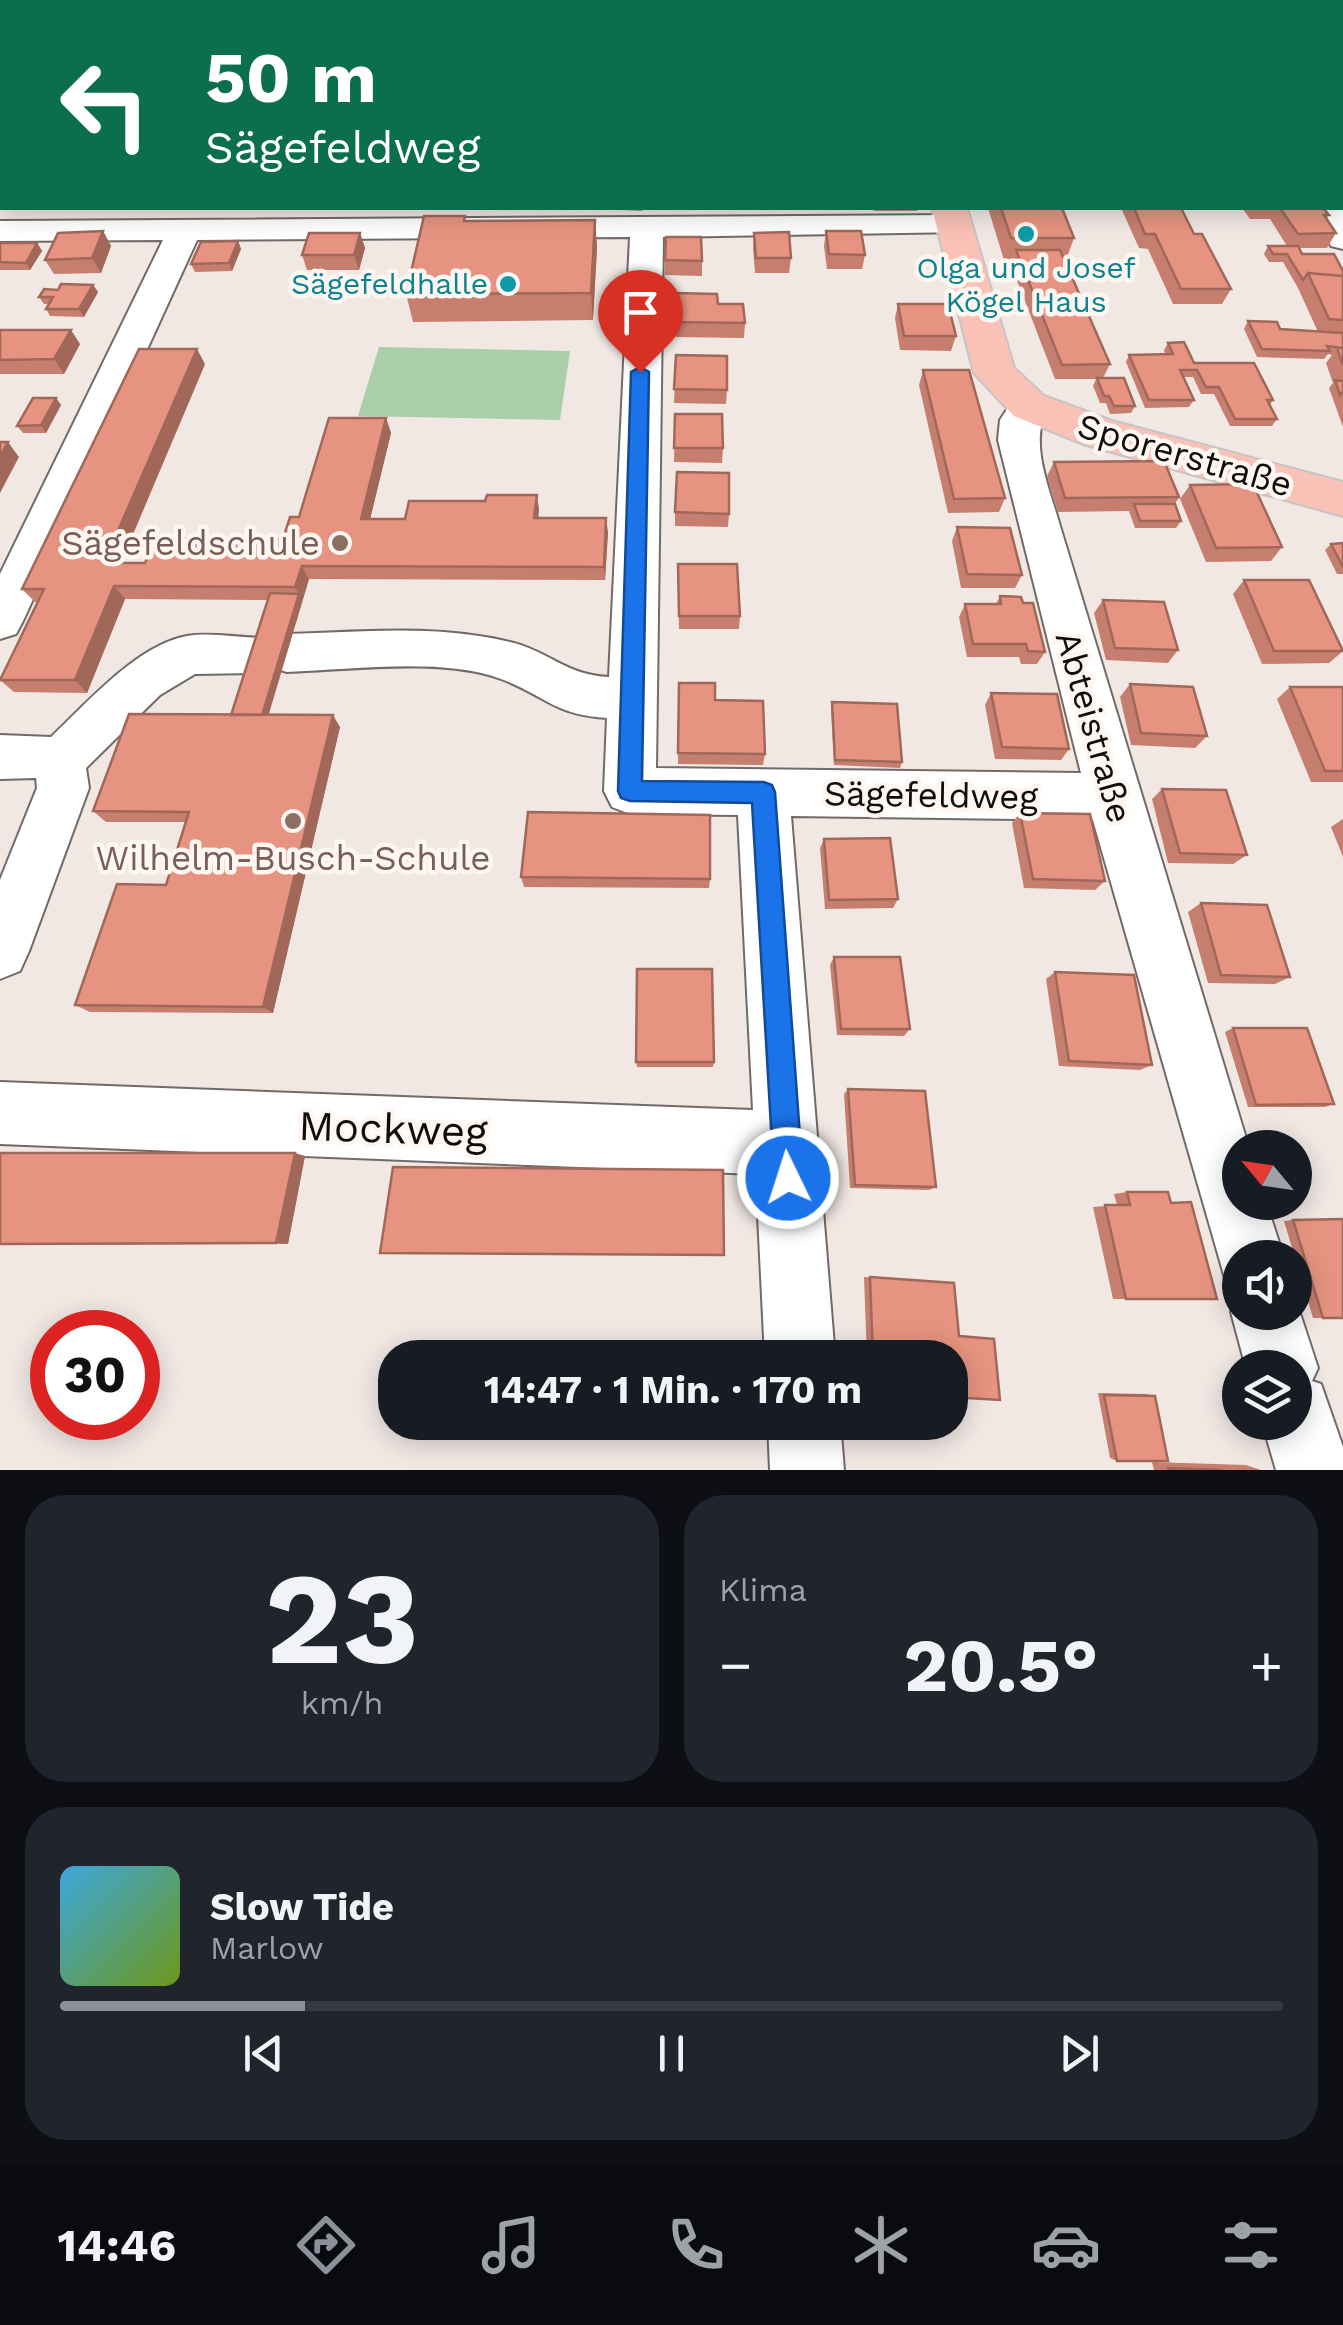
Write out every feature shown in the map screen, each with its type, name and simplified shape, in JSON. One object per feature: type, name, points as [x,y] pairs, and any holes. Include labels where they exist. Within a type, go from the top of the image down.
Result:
[{"type":"main road","points":[[952,216],[995,373],[1030,406]]},
{"type":"main road","name":"Sporerstraße","points":[[1030,406],[1099,433],[1343,498]]},
{"type":"street","points":[[1329,210],[1343,239]]},
{"type":"street","points":[[0,230],[186,229],[427,217],[647,226],[952,216]]},
{"type":"street","points":[[60,761],[143,681],[188,656],[440,649],[510,660],[575,696],[630,699],[647,226]]},
{"type":"street","points":[[0,621],[186,229]]},
{"type":"street","name":"Abteistraße","points":[[1030,406],[1020,420],[1018,440],[1024,469],[1113,797],[1245,1240]]},
{"type":"street","name":"Sägefeldweg","points":[[630,699],[630,791],[1113,797]]},
{"type":"street","points":[[0,757],[38,756],[60,761]]},
{"type":"street","points":[[0,951],[63,788],[60,761]]},
{"type":"street","points":[[764,792],[799,1340]]},
{"type":"street","name":"Mockweg","points":[[0,1113],[786,1142]]},
{"type":"street","points":[[805,1440],[807,1470]]},
{"type":"street","points":[[1304,1440],[1313,1470]]},
{"type":"green space","points":[[379,347],[570,351],[560,420],[358,416]]},
{"type":"building","points":[[1002,210],[1063,210],[1074,238],[1011,238]]},
{"type":"building","points":[[1135,210],[1182,210],[1194,234],[1202,234],[1231,289],[1181,289],[1155,234],[1145,234]]},
{"type":"building","points":[[1281,210],[1325,210],[1336,233],[1298,234]]},
{"type":"building","points":[[424,216],[465,216],[464,221],[595,220],[591,293],[406,294]]},
{"type":"building","points":[[103,231],[92,258],[45,260],[58,233]]},
{"type":"building","points":[[826,231],[861,231],[865,255],[829,254]]},
{"type":"building","points":[[789,232],[791,258],[756,258],[754,233]]},
{"type":"building","points":[[309,233],[360,233],[354,255],[302,255]]},
{"type":"building","points":[[666,237],[701,237],[702,261],[665,260]]},
{"type":"building","points":[[238,241],[229,263],[191,264],[201,242]]},
{"type":"building","points":[[0,243],[37,243],[26,263],[0,262]]},
{"type":"building","points":[[1268,246],[1298,246],[1302,254],[1334,254],[1343,276],[1308,273],[1303,280],[1287,254],[1273,254]]},
{"type":"building","points":[[1016,250],[1060,250],[1110,364],[1062,365]]},
{"type":"building","points":[[1308,273],[1343,276],[1343,320],[1329,319]]},
{"type":"building","points":[[61,284],[93,285],[79,309],[46,309],[53,297],[39,297],[44,289],[58,290]]},
{"type":"building","points":[[676,293],[717,294],[718,304],[743,304],[745,323],[676,322]]},
{"type":"building","points":[[898,304],[948,304],[956,336],[904,336]]},
{"type":"building","points":[[1248,321],[1277,322],[1280,329],[1343,333],[1343,348],[1262,349]]},
{"type":"building","points":[[0,330],[71,330],[54,359],[0,360]]},
{"type":"building","points":[[1184,342],[1194,363],[1254,363],[1273,400],[1267,400],[1277,419],[1235,419],[1219,387],[1206,387],[1197,370],[1180,370],[1194,400],[1149,400],[1129,355],[1173,354],[1168,343]]},
{"type":"building","points":[[139,349],[197,349],[104,563],[145,563],[155,538],[283,539],[290,517],[299,517],[329,418],[386,418],[361,519],[405,519],[409,501],[485,501],[487,495],[537,495],[534,518],[606,518],[604,567],[302,566],[295,587],[114,586],[75,680],[0,680],[44,589],[22,589]]},
{"type":"building","points":[[676,355],[727,356],[727,390],[674,389]]},
{"type":"building","points":[[923,370],[969,370],[1005,498],[954,499]]},
{"type":"building","points":[[1097,378],[1124,378],[1135,406],[1114,406],[1109,396],[1104,396]]},
{"type":"building","points":[[1335,380],[1343,381],[1340,395]]},
{"type":"building","points":[[33,398],[56,398],[41,425],[17,426]]},
{"type":"building","points":[[675,414],[722,414],[723,448],[674,448]]},
{"type":"building","points":[[1164,461],[1179,497],[1065,498],[1054,462]]},
{"type":"building","points":[[677,472],[729,473],[729,514],[675,512]]},
{"type":"building","points":[[1253,484],[1282,547],[1216,548],[1190,485]]},
{"type":"building","points":[[1134,504],[1175,504],[1181,521],[1140,521]]},
{"type":"building","points":[[957,527],[1010,528],[1022,575],[967,574]]},
{"type":"building","points":[[1343,543],[1343,567],[1331,544]]},
{"type":"building","points":[[678,564],[737,564],[740,616],[679,616]]},
{"type":"building","points":[[1244,580],[1309,580],[1343,651],[1274,651]]},
{"type":"building","points":[[270,593],[299,594],[262,715],[231,715]]},
{"type":"building","points":[[1000,596],[1021,597],[1023,603],[1033,603],[1045,652],[1028,651],[1026,644],[973,644],[965,604],[1001,604]]},
{"type":"building","points":[[1103,600],[1164,602],[1178,650],[1115,648]]},
{"type":"building","points":[[679,683],[715,683],[715,700],[763,701],[765,754],[678,753]]},
{"type":"building","points":[[1130,684],[1193,687],[1207,736],[1141,733]]},
{"type":"building","points":[[1290,687],[1343,687],[1343,771],[1325,771]]},
{"type":"building","points":[[991,693],[1057,694],[1069,749],[1002,747]]},
{"type":"building","points":[[832,702],[897,704],[902,762],[835,760]]},
{"type":"building","points":[[129,714],[333,715],[263,1007],[75,1005],[117,884],[166,885],[189,812],[93,811]]},
{"type":"building","points":[[1162,789],[1226,790],[1247,855],[1180,853]]},
{"type":"building","points":[[528,812],[710,815],[710,879],[521,877]]},
{"type":"building","points":[[1020,813],[1090,814],[1105,881],[1033,879]]},
{"type":"building","points":[[890,838],[898,899],[829,900],[824,839]]},
{"type":"building","points":[[1201,903],[1267,905],[1290,977],[1221,975]]},
{"type":"building","points":[[834,957],[900,957],[910,1029],[841,1029]]},
{"type":"building","points":[[637,969],[712,969],[714,1062],[636,1062]]},
{"type":"building","points":[[1055,972],[1134,975],[1152,1065],[1069,1061]]},
{"type":"building","points":[[1233,1028],[1307,1028],[1334,1104],[1256,1105]]},
{"type":"building","points":[[848,1089],[925,1091],[936,1187],[855,1185]]},
{"type":"building","points":[[0,1153],[295,1153],[276,1243],[0,1244]]},
{"type":"building","points":[[393,1167],[723,1170],[724,1255],[380,1253]]},
{"type":"building","points":[[1127,1192],[1168,1192],[1171,1203],[1191,1202],[1217,1299],[1126,1299],[1105,1205],[1130,1205]]},
{"type":"building","points":[[1343,1219],[1343,1318],[1323,1318],[1312,1282],[1312,1240],[1299,1240],[1293,1220]]},
{"type":"building","points":[[870,1277],[954,1283],[959,1336],[994,1339],[1000,1400],[968,1398],[968,1340],[872,1340]]},
{"type":"building","points":[[1104,1395],[1155,1396],[1168,1461],[1117,1461]]},
{"type":"place","name":"Olga und Josef Kögel Haus","points":[[1026,234]]},
{"type":"place","name":"Sägefeldhalle","points":[[508,284]]},
{"type":"place","name":"Sägefeldschule","points":[[340,543]]},
{"type":"place","name":"Wilhelm-Busch-Schule","points":[[293,821]]},
{"type":"route","points":[[640,372],[630,791],[764,792],[788,1178]]}]
